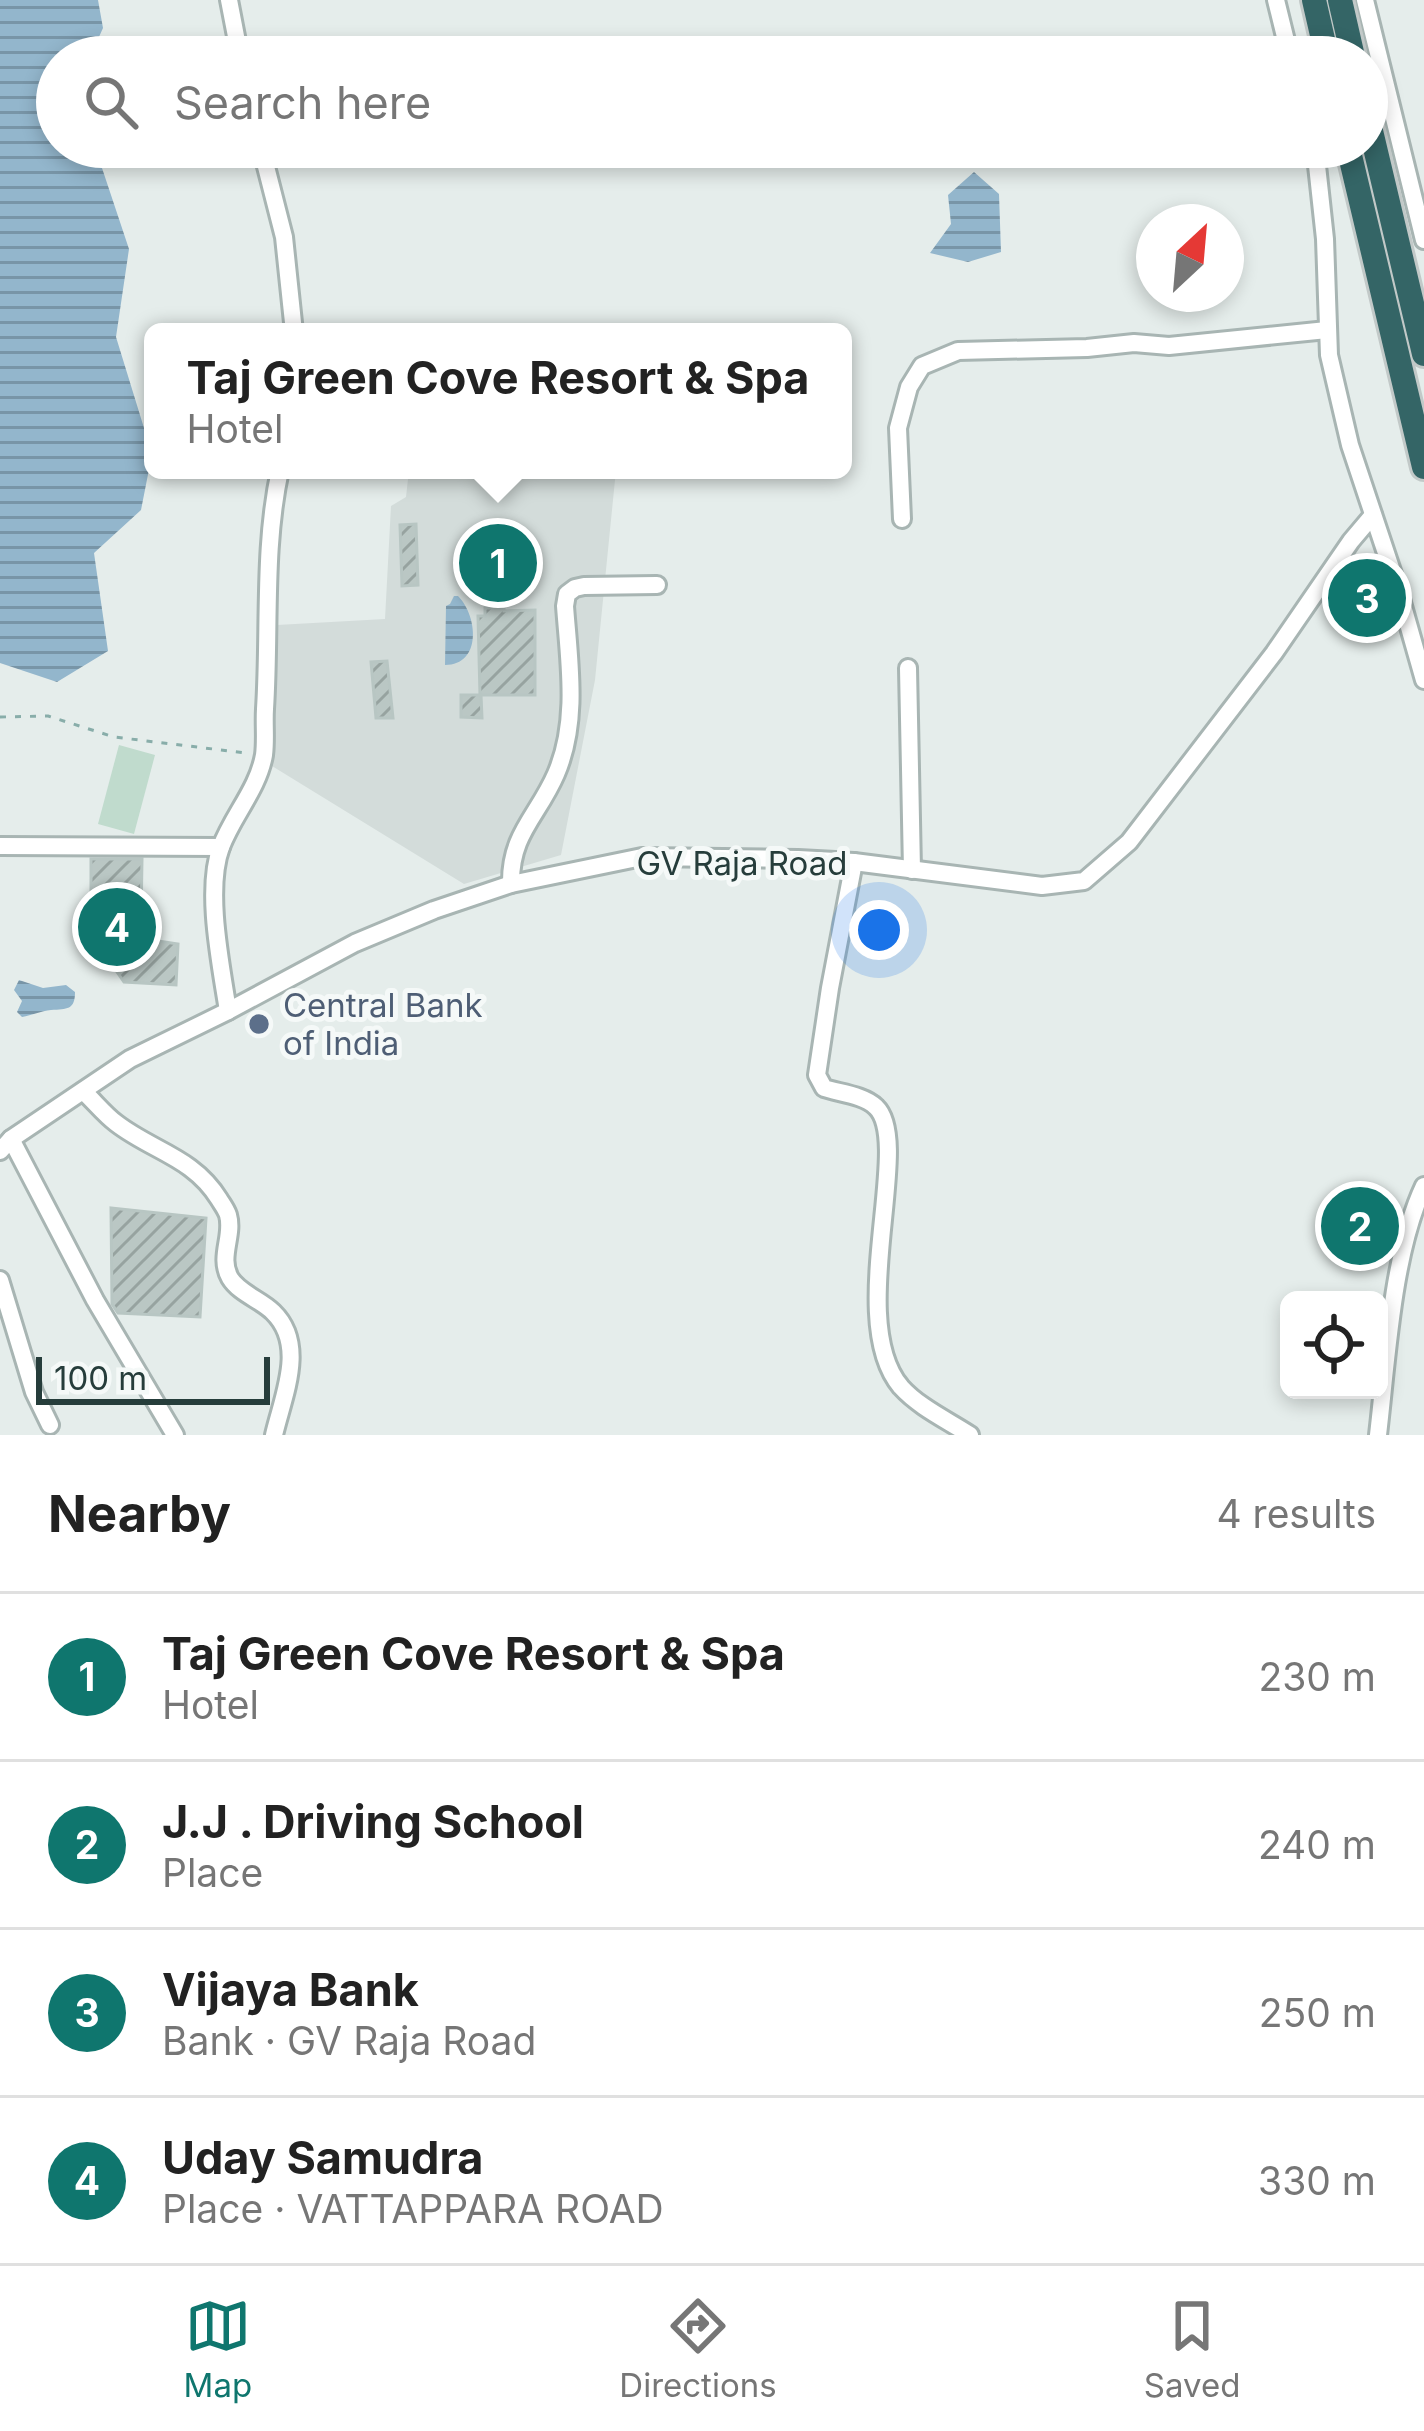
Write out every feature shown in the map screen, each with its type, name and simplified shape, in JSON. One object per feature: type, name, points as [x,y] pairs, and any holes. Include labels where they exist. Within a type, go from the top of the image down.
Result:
[{"type":"highway","points":[[1314,0],[1322,36]]},
{"type":"highway","points":[[1340,0],[1348,36]]},
{"type":"highway","points":[[1353,168],[1424,467]]},
{"type":"highway","points":[[1380,168],[1424,353]]},
{"type":"street","points":[[229,0],[236,36]]},
{"type":"street","points":[[1276,0],[1285,36]]},
{"type":"street","points":[[1365,0],[1375,36]]},
{"type":"street","points":[[1388,86],[1421,210],[1424,239]]},
{"type":"street","points":[[266,168],[284,237],[293,323]]},
{"type":"street","points":[[1317,168],[1329,355],[1350,445],[1424,680]]},
{"type":"street","points":[[902,519],[898,428],[909,387],[922,366],[958,352],[1133,343],[1169,346],[1327,329]]},
{"type":"street","points":[[228,1011],[216,931],[216,874],[221,847],[252,790],[263,756],[268,573],[279,479]]},
{"type":"street","name":"GV Raja Road","points":[[6,1145],[130,1059],[355,943],[511,884],[642,857],[854,862],[1042,886],[1084,881],[1129,842],[1373,515]]},
{"type":"street","points":[[511,884],[519,834],[557,772],[570,720],[567,594],[584,586],[657,585]]},
{"type":"street","points":[[908,668],[912,870]]},
{"type":"street","points":[[0,846],[221,847]]},
{"type":"street","points":[[854,862],[817,1075],[824,1088],[879,1108],[886,1125],[876,1304],[888,1366],[916,1400],[970,1435]]},
{"type":"street","points":[[83,1091],[116,1123],[177,1156],[210,1185],[229,1217],[224,1260],[228,1276],[277,1315],[291,1344],[274,1435]]},
{"type":"street","points":[[6,1145],[175,1435]]},
{"type":"street","points":[[1378,1435],[1394,1298],[1424,1186]]},
{"type":"street","points":[[0,1280],[34,1392],[50,1425]]},
{"type":"path","points":[[0,717],[48,716],[114,737],[263,756]]},
{"type":"shaded area","points":[[408,479],[615,479],[595,680],[561,855],[464,884],[272,766],[277,625],[385,619],[391,506],[406,497]]},
{"type":"green space","points":[[119,745],[155,755],[134,834],[98,824]]},
{"type":"water","points":[[0,0],[98,0],[103,28],[99,36],[36,36],[36,168],[102,168],[129,249],[116,337],[144,428],[147,479],[141,510],[94,553],[108,651],[57,682],[0,663]]},
{"type":"water","points":[[974,172],[999,194],[1001,252],[968,262],[930,253],[951,224],[948,195]]},
{"type":"water","points":[[454,596],[470,615],[473,638],[465,657],[445,665],[446,606]]},
{"type":"water","points":[[19,980],[43,988],[66,985],[75,992],[74,1002],[66,1009],[22,1017],[17,1012],[22,1001],[14,990]]},
{"type":"building","points":[[416,524],[418,585],[402,586],[400,525]]},
{"type":"building","points":[[485,608],[535,610],[535,695],[481,695],[482,718],[461,717],[461,695],[480,695],[478,616],[485,616]]},
{"type":"building","points":[[387,661],[393,718],[376,718],[371,662]]},
{"type":"building","points":[[91,859],[142,859],[145,939],[178,944],[176,985],[124,982],[91,934]]},
{"type":"building","points":[[1351,1207],[1379,1218],[1371,1245],[1341,1233]]},
{"type":"building","points":[[111,1208],[206,1218],[200,1317],[118,1313],[112,1304]]},
{"type":"place","name":"Taj Green Cove Resort & Spa","points":[[498,563]]},
{"type":"place","name":"Vijaya Bank","points":[[1367,598]]},
{"type":"place","name":"Uday Samudra","points":[[117,927]]},
{"type":"place","name":"Central Bank of India","points":[[259,1024]]},
{"type":"place","name":"J.J . Driving School","points":[[1360,1226]]}]
